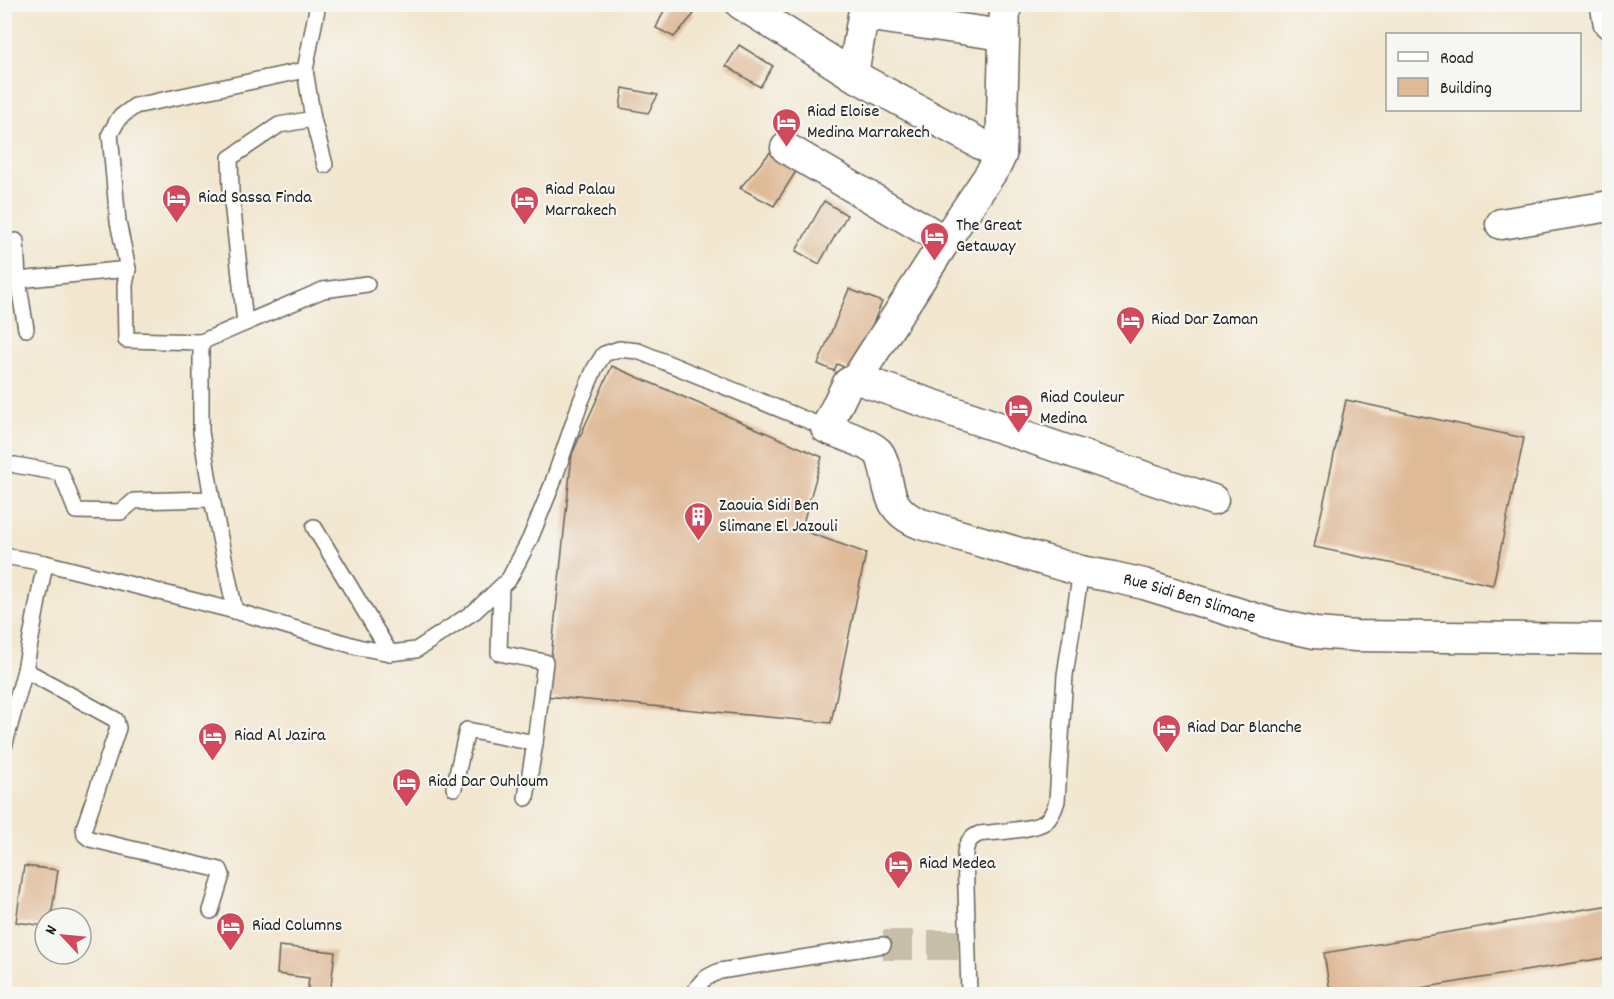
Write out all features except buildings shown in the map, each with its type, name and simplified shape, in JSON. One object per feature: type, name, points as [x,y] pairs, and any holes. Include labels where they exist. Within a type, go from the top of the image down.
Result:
[{"type":"street","points":[[741,4],[853,75],[1001,155]]},
{"type":"street","points":[[826,428],[848,383],[857,378],[1001,155],[1005,4]]},
{"type":"street","points":[[1607,4],[1610,22]]},
{"type":"street","points":[[853,75],[865,10],[1003,35]]},
{"type":"street","points":[[786,148],[945,241]]},
{"type":"street","points":[[1501,224],[1610,206]]},
{"type":"street","points":[[857,378],[1213,500]]},
{"type":"street","name":"Rue Sidi Ben Slimane","points":[[826,428],[861,442],[878,452],[882,459],[889,494],[895,506],[912,521],[1081,571],[1143,584],[1274,624],[1315,633],[1356,636],[1610,639]]},
{"type":"lane","points":[[318,4],[305,70],[312,119],[325,165]]},
{"type":"lane","points":[[305,70],[135,106],[119,118],[110,134],[118,222],[128,270],[125,285],[126,340],[201,342],[323,290],[367,284]]},
{"type":"lane","points":[[245,323],[231,192],[230,158],[279,125],[312,119]]},
{"type":"lane","points":[[16,241],[18,280],[26,328]]},
{"type":"lane","points":[[18,280],[128,270]]},
{"type":"lane","points":[[201,342],[201,432],[235,612]]},
{"type":"lane","points":[[4,556],[45,563],[235,612],[358,647],[390,653],[416,650],[475,611],[509,579],[530,539],[552,485],[581,401],[595,368],[604,354],[619,349],[638,351],[826,428]]},
{"type":"lane","points":[[15,465],[61,473],[76,511],[121,512],[134,501],[212,499]]},
{"type":"lane","points":[[314,527],[390,653]]},
{"type":"lane","points":[[4,747],[25,670],[45,563]]},
{"type":"lane","points":[[969,994],[965,852],[967,843],[979,834],[1037,826],[1047,821],[1053,812],[1057,801],[1065,675],[1081,571]]},
{"type":"lane","points":[[501,587],[499,653],[545,662],[526,798]]},
{"type":"lane","points":[[25,670],[116,720],[118,728],[84,828],[85,834],[90,839],[220,870],[222,875],[211,911]]},
{"type":"lane","points":[[454,788],[468,730],[535,743]]},
{"type":"lane","points":[[694,994],[699,984],[707,976],[720,970],[883,945]]},
{"type":"tunnel","points":[[883,945],[968,945]]},
{"type":"place","name":"Riad Eloise Medina Marrakech","points":[[786,148]]},
{"type":"place","name":"Riad Sassa Finda","points":[[177,224]]},
{"type":"place","name":"Riad Palau Marrakech","points":[[524,226]]},
{"type":"place","name":"The Great Getaway","points":[[935,262]]},
{"type":"place","name":"Riad Dar Zaman","points":[[1130,346]]},
{"type":"place","name":"Riad Couleur Medina","points":[[1019,434]]},
{"type":"place","name":"Zaouia Sidi Ben Slimane El Jazouli","points":[[698,542]]},
{"type":"place","name":"Riad Dar Blanche","points":[[1166,754]]},
{"type":"place","name":"Riad Al Jazira","points":[[213,762]]},
{"type":"place","name":"Riad Dar Ouhloum","points":[[407,808]]},
{"type":"place","name":"Riad Medea","points":[[898,890]]},
{"type":"place","name":"Riad Columns","points":[[231,952]]}]
